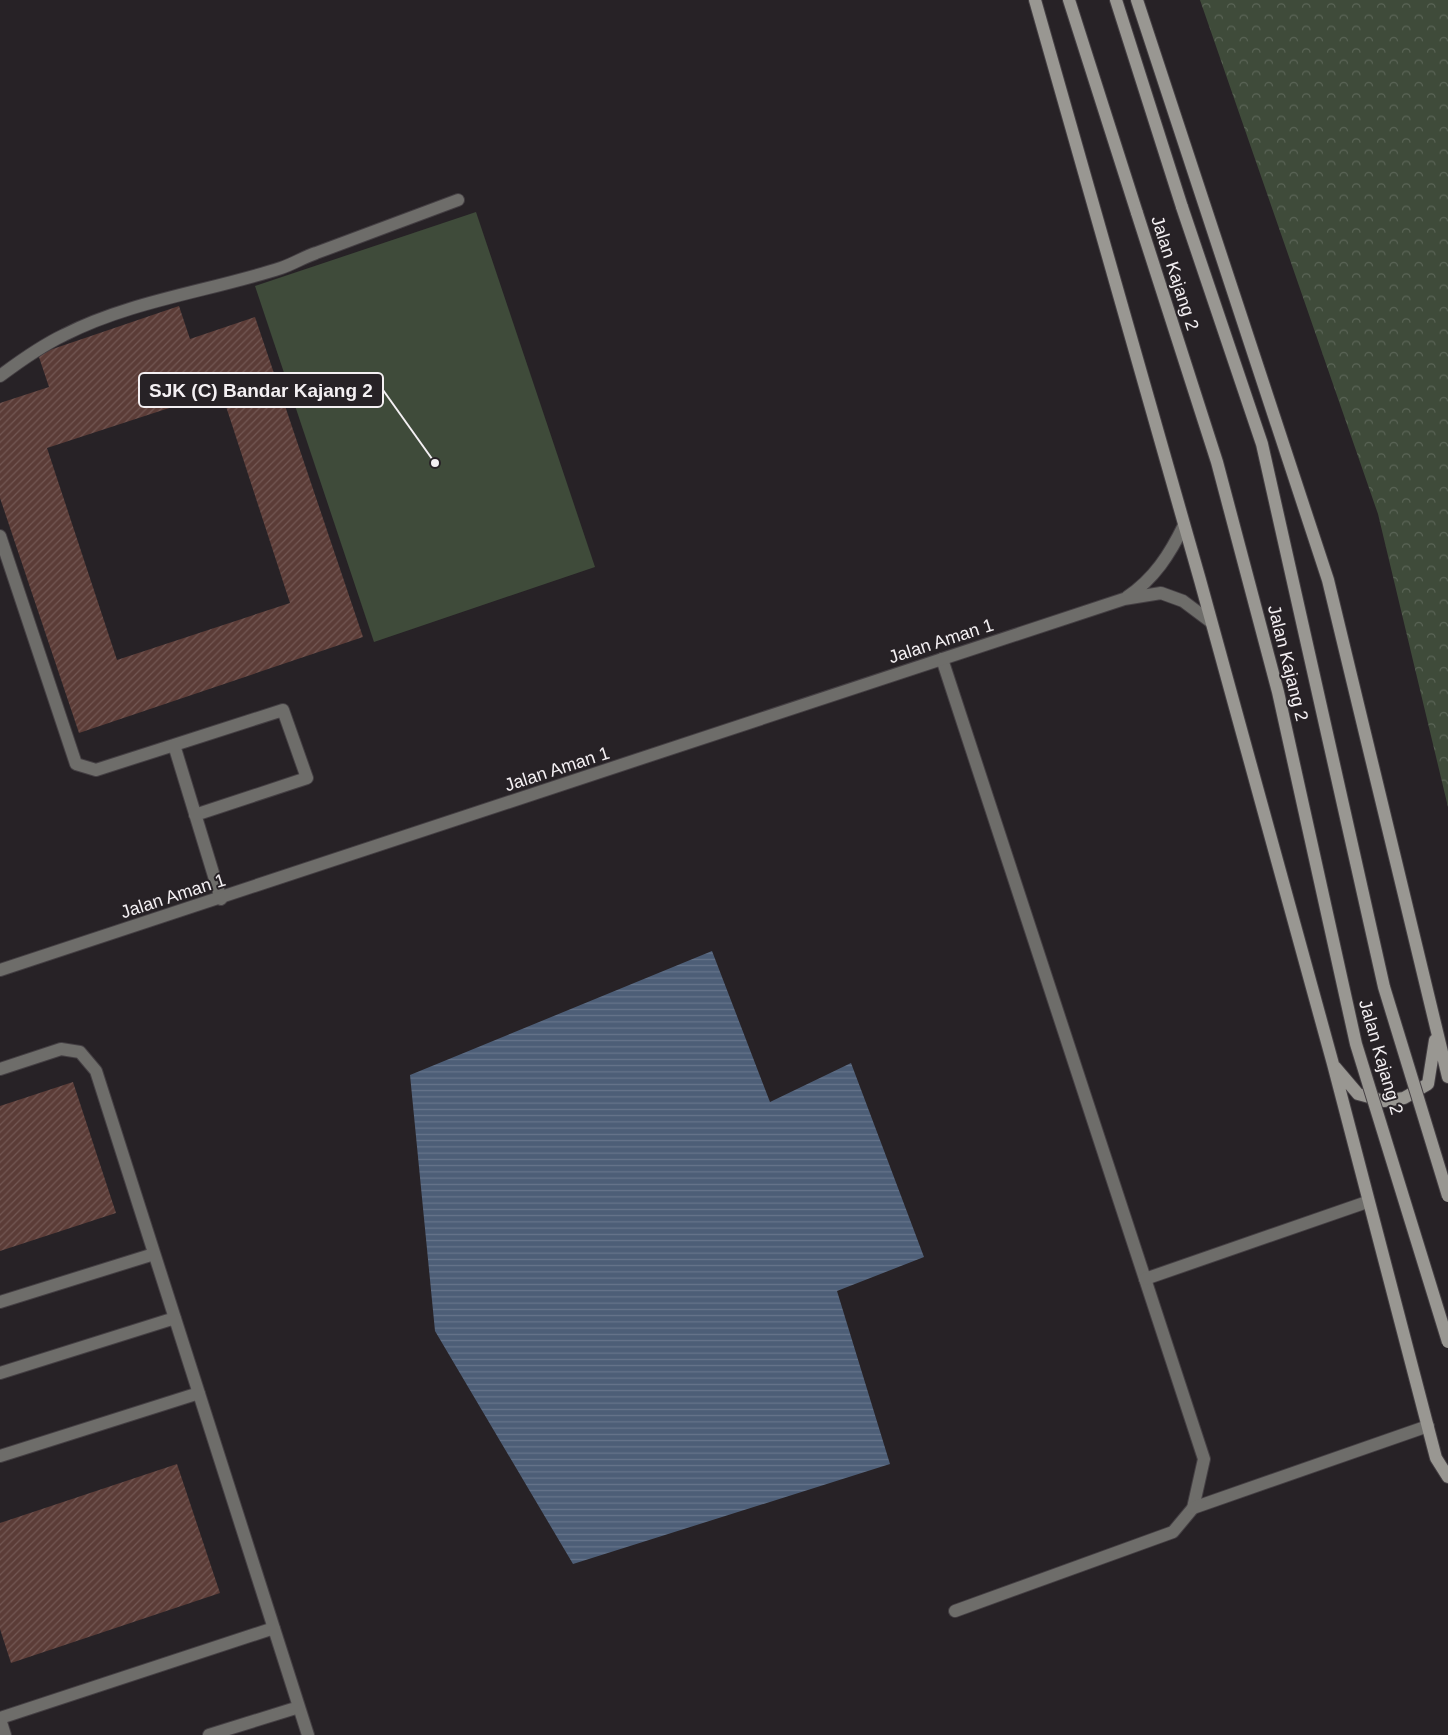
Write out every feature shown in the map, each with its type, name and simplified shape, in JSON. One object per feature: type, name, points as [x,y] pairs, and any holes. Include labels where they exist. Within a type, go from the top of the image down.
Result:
[{"type":"main road","points":[[1035,0],[1211,622],[1332,1064],[1436,1458],[1448,1477]]},
{"type":"main road","name":"Jalan Kajang 2","points":[[1069,0],[1217,462],[1278,692],[1356,1044],[1448,1342]]},
{"type":"main road","name":"Jalan Kajang 2","points":[[1116,0],[1182,207],[1262,444],[1384,987],[1448,1196]]},
{"type":"main road","points":[[1137,0],[1328,580],[1448,1077]]},
{"type":"main road","points":[[1332,1064],[1358,1094],[1384,1101],[1404,1098],[1428,1084],[1436,1033]]},
{"type":"street","points":[[0,376],[30,354],[65,334],[89,324],[144,305],[237,282],[284,267],[309,255],[458,200]]},
{"type":"street","points":[[1124,599],[1157,572],[1171,552],[1184,525]]},
{"type":"street","points":[[0,536],[76,764],[96,770],[283,710],[307,778],[195,815]]},
{"type":"street","points":[[1124,599],[1161,593],[1182,601],[1211,622]]},
{"type":"street","name":"Jalan Aman 1","points":[[0,970],[221,899],[1124,599]]},
{"type":"street","points":[[942,659],[1204,1459],[1193,1508],[1173,1532],[955,1611]]},
{"type":"street","points":[[174,745],[221,899]]},
{"type":"street","points":[[0,1069],[60,1049],[80,1052],[96,1071],[308,1735]]},
{"type":"street","points":[[1145,1279],[1367,1202]]},
{"type":"street","points":[[0,1302],[154,1254]]},
{"type":"street","points":[[0,1373],[175,1318]]},
{"type":"street","points":[[0,1456],[199,1393]]},
{"type":"street","points":[[1193,1508],[1428,1426]]},
{"type":"street","points":[[5,1735],[0,1719],[274,1628]]},
{"type":"street","points":[[209,1735],[299,1707]]},
{"type":"green space","points":[[1200,0],[1448,0],[1448,807],[1378,514]]},
{"type":"green space","points":[[476,212],[595,567],[374,642],[255,286]]},
{"type":"water","points":[[712,951],[770,1102],[851,1063],[924,1257],[837,1291],[890,1464],[573,1564],[435,1331],[410,1075]]},
{"type":"building","points":[[179,306],[190,339],[255,317],[363,637],[79,733],[0,498],[0,403],[49,387],[38,354]],"holes":[[[221,391],[290,603],[117,660],[47,448]]]},
{"type":"building","points":[[73,1082],[116,1213],[0,1251],[0,1106]]},
{"type":"building","points":[[177,1464],[220,1593],[11,1663],[0,1629],[0,1523]]},
{"type":"place","name":"SJK (C) Bandar Kajang 2","points":[[435,463]]}]
